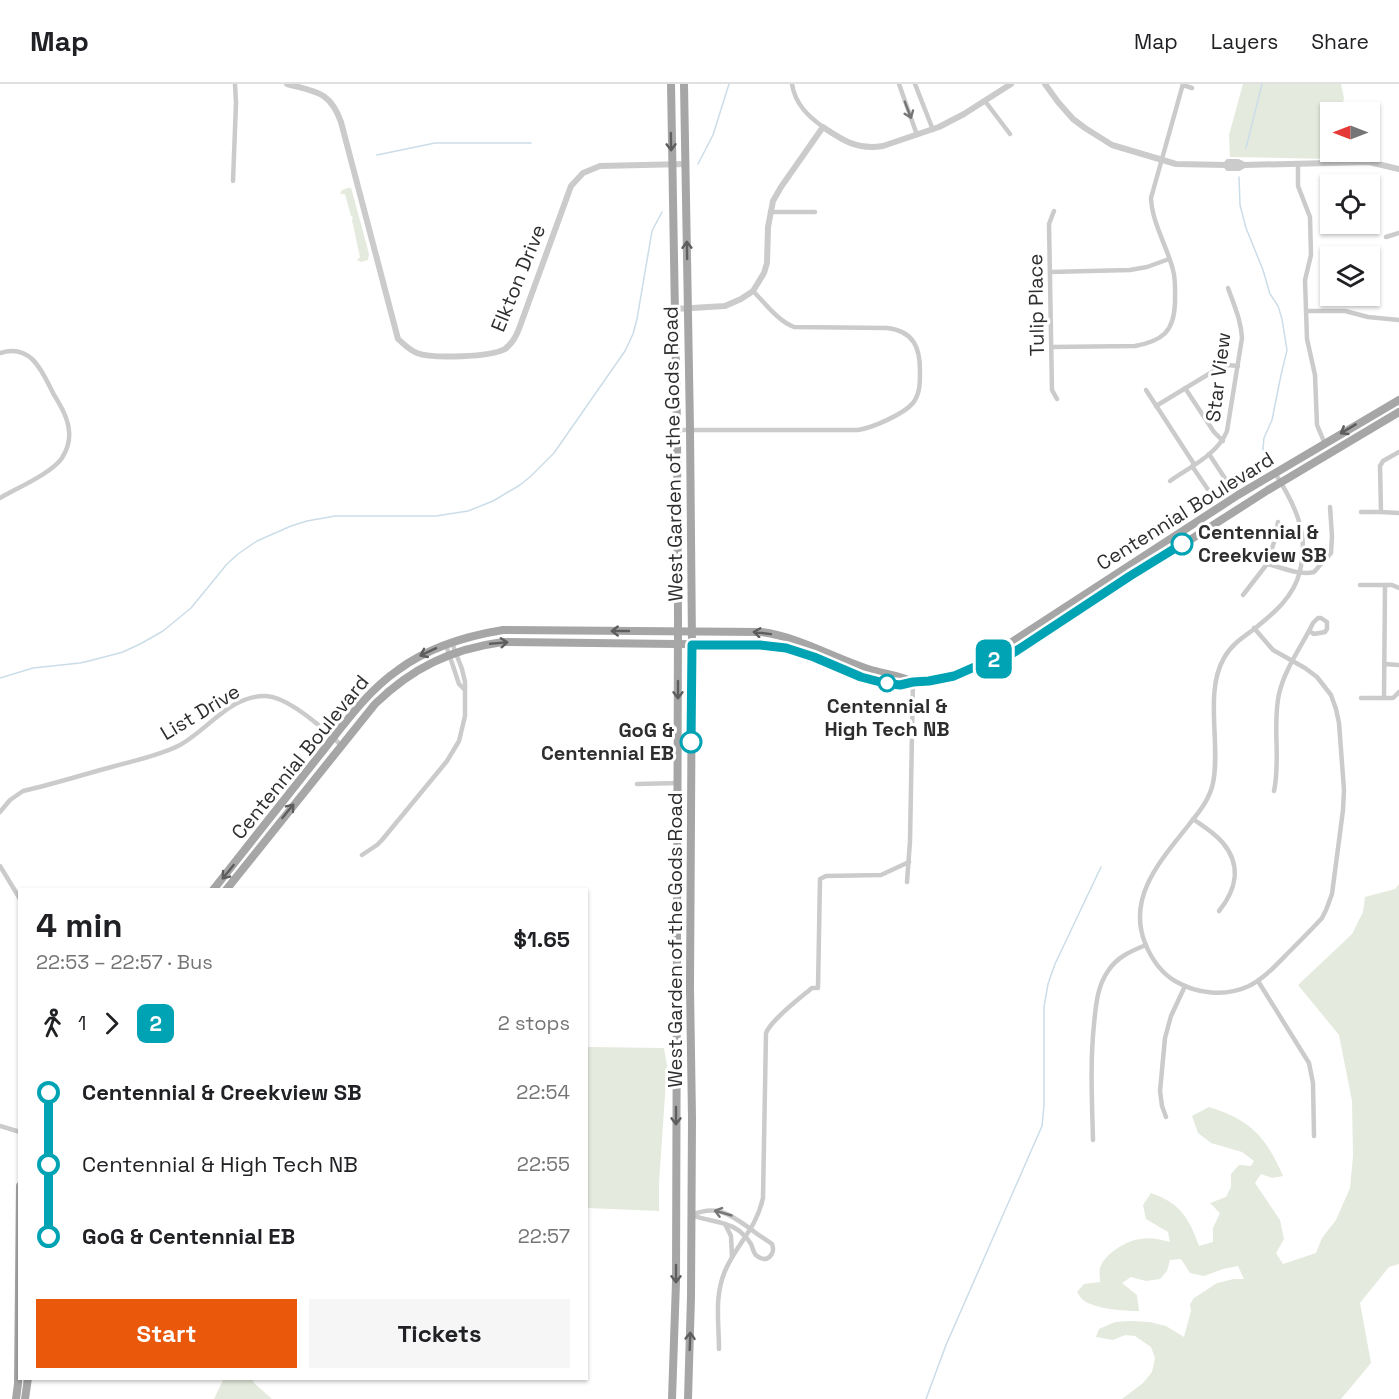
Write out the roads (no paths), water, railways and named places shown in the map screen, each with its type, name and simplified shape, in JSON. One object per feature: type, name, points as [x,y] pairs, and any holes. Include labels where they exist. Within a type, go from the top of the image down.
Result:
[{"type":"main road","name":"West Garden of the Gods Road","points":[[670,84],[677,430],[678,632],[676,1281],[672,1399]]},
{"type":"main road","name":"West Garden of the Gods Road","points":[[684,84],[692,632],[690,988],[693,1118],[688,1399]]},
{"type":"main road","name":"Centennial Boulevard","points":[[995,658],[1004,647],[1238,495],[1399,400]]},
{"type":"main road","name":"Centennial Boulevard","points":[[228,888],[375,704],[390,689],[422,667],[452,653],[471,647],[503,642],[760,645],[786,648],[873,681],[900,685],[954,676],[995,658],[1010,655],[1268,490],[1398,415]]},
{"type":"main road","name":"Centennial Boulevard","points":[[215,888],[368,696],[416,658],[468,637],[503,630],[752,632],[783,636],[866,668],[902,676],[913,682]]},
{"type":"main road","points":[[678,879],[682,898],[682,978],[685,985],[690,988]]},
{"type":"main road","points":[[16,1399],[18,1380]]},
{"type":"main road","points":[[25,1399],[28,1380]]},
{"type":"street","points":[[233,181],[235,84]]},
{"type":"street","name":"Elkton Drive","points":[[287,84],[318,92],[336,109],[398,339],[408,349],[425,355],[487,355],[500,351],[513,342],[571,186],[583,173],[600,166],[686,165]]},
{"type":"street","points":[[792,84],[800,106],[811,118],[842,140],[867,147],[884,146],[933,130],[964,114],[1011,84]]},
{"type":"street","points":[[898,84],[918,135]]},
{"type":"street","points":[[915,84],[933,130]]},
{"type":"street","points":[[1046,84],[1058,102],[1085,128],[1112,145],[1162,160],[1186,165],[1226,165],[1228,168],[1239,168],[1244,165],[1369,162],[1399,168]]},
{"type":"street","points":[[1052,347],[1135,346],[1151,342],[1164,335],[1169,328],[1174,314],[1174,276],[1151,204],[1183,85],[1192,88]]},
{"type":"street","points":[[986,101],[1010,134]]},
{"type":"street","points":[[675,309],[725,306],[753,291],[767,263],[768,227],[774,201],[823,127]]},
{"type":"street","points":[[1298,165],[1299,186],[1310,217],[1311,255],[1305,280],[1308,346],[1315,375],[1317,425],[1325,444]]},
{"type":"street","name":"Tulip Place","points":[[1054,211],[1049,224],[1052,390],[1057,399]]},
{"type":"street","points":[[770,212],[815,212]]},
{"type":"street","points":[[1386,237],[1399,233]]},
{"type":"street","points":[[1050,272],[1130,270],[1169,259]]},
{"type":"street","name":"Star View","points":[[1170,481],[1209,454],[1223,441],[1227,431],[1241,345],[1240,323],[1228,288]]},
{"type":"street","points":[[677,430],[858,430],[874,426],[905,410],[916,398],[920,384],[919,353],[911,338],[904,332],[887,328],[794,327],[782,320],[753,291]]},
{"type":"street","points":[[1306,312],[1338,311],[1399,320]]},
{"type":"street","points":[[0,353],[10,351],[22,353],[32,359],[40,368],[65,414],[69,430],[69,442],[61,460],[52,469],[0,498]]},
{"type":"street","points":[[1156,406],[1223,366],[1238,366]]},
{"type":"street","points":[[1185,388],[1214,432],[1223,441]]},
{"type":"street","points":[[1146,390],[1211,494]]},
{"type":"street","points":[[1382,512],[1381,463],[1399,452]]},
{"type":"street","points":[[1209,454],[1228,483]]},
{"type":"street","points":[[1254,628],[1273,650],[1317,676],[1327,688],[1334,702],[1339,723],[1344,790],[1333,885],[1326,910],[1312,929],[1258,981],[1243,988],[1218,993],[1201,991],[1176,982],[1162,971],[1146,945],[1141,931],[1140,916],[1144,890],[1157,867],[1208,798],[1213,783],[1215,691],[1218,670],[1224,657],[1232,647],[1254,628],[1270,616],[1282,604],[1300,572],[1303,551],[1302,531],[1297,511],[1281,482],[1273,474]]},
{"type":"street","points":[[1267,564],[1311,573],[1331,553],[1330,507]]},
{"type":"street","points":[[1361,512],[1399,513]]},
{"type":"street","points":[[1243,595],[1267,564],[1278,522]]},
{"type":"street","points":[[1360,585],[1384,585],[1399,588]]},
{"type":"street","points":[[1384,585],[1384,698]]},
{"type":"street","points":[[1274,791],[1277,777],[1278,701],[1281,687],[1309,631]]},
{"type":"street","points":[[362,855],[382,840],[453,752],[459,741],[466,705],[464,689],[459,684],[449,643]]},
{"type":"street","points":[[1384,664],[1399,664]]},
{"type":"street","points":[[907,882],[913,682]]},
{"type":"street","points":[[1361,698],[1393,699],[1399,693]]},
{"type":"street","name":"List Drive","points":[[0,812],[10,800],[23,791],[172,749],[196,734],[231,706],[250,698],[271,697],[290,703],[342,745]]},
{"type":"street","points":[[637,784],[678,783]]},
{"type":"street","points":[[1193,819],[1217,837],[1231,857],[1234,882],[1229,897],[1219,911]]},
{"type":"street","points":[[719,1349],[718,1296],[725,1272],[759,1214],[764,1191],[766,1033],[773,1022],[812,988],[818,988],[820,879],[826,876],[880,875],[909,862]]},
{"type":"street","points":[[0,866],[18,896]]},
{"type":"street","points":[[1093,1140],[1091,1066],[1098,992],[1112,965],[1130,952],[1146,945]]},
{"type":"street","points":[[1258,981],[1309,1063],[1313,1083],[1314,1136]]},
{"type":"street","points":[[1166,1117],[1160,1091],[1165,1038],[1171,1016],[1185,986]]},
{"type":"street","points":[[0,1126],[18,1131]]},
{"type":"street","points":[[703,1210],[733,1216],[772,1244],[772,1254],[767,1259],[758,1257],[750,1242],[733,1226],[703,1220],[692,1215],[703,1210]]},
{"type":"street","points":[[725,1224],[730,1236],[732,1259]]},
{"type":"waterway","points":[[698,164],[713,135],[729,84]]},
{"type":"waterway","points":[[1246,148],[1262,84]]},
{"type":"waterway","points":[[377,155],[435,143],[531,143]]},
{"type":"waterway","points":[[1239,177],[1240,205],[1246,228],[1270,294],[1278,306],[1287,350],[1272,420],[1264,438],[1264,460]]},
{"type":"waterway","points":[[0,678],[33,668],[93,660],[123,652],[142,643],[163,631],[191,608],[238,554],[257,541],[291,526],[335,516],[436,516],[468,511],[493,501],[520,485],[554,453],[625,351],[637,319],[652,231],[662,212]]},
{"type":"waterway","points":[[926,1399],[946,1345],[1042,1126],[1044,1007],[1048,984],[1055,964],[1101,867]]},
{"type":"place","name":"Centennial & Creekview SB","points":[[1182,544]]},
{"type":"place","name":"Centennial & High Tech NB","points":[[887,683]]},
{"type":"place","name":"GoG & Centennial EB","points":[[691,742]]}]
